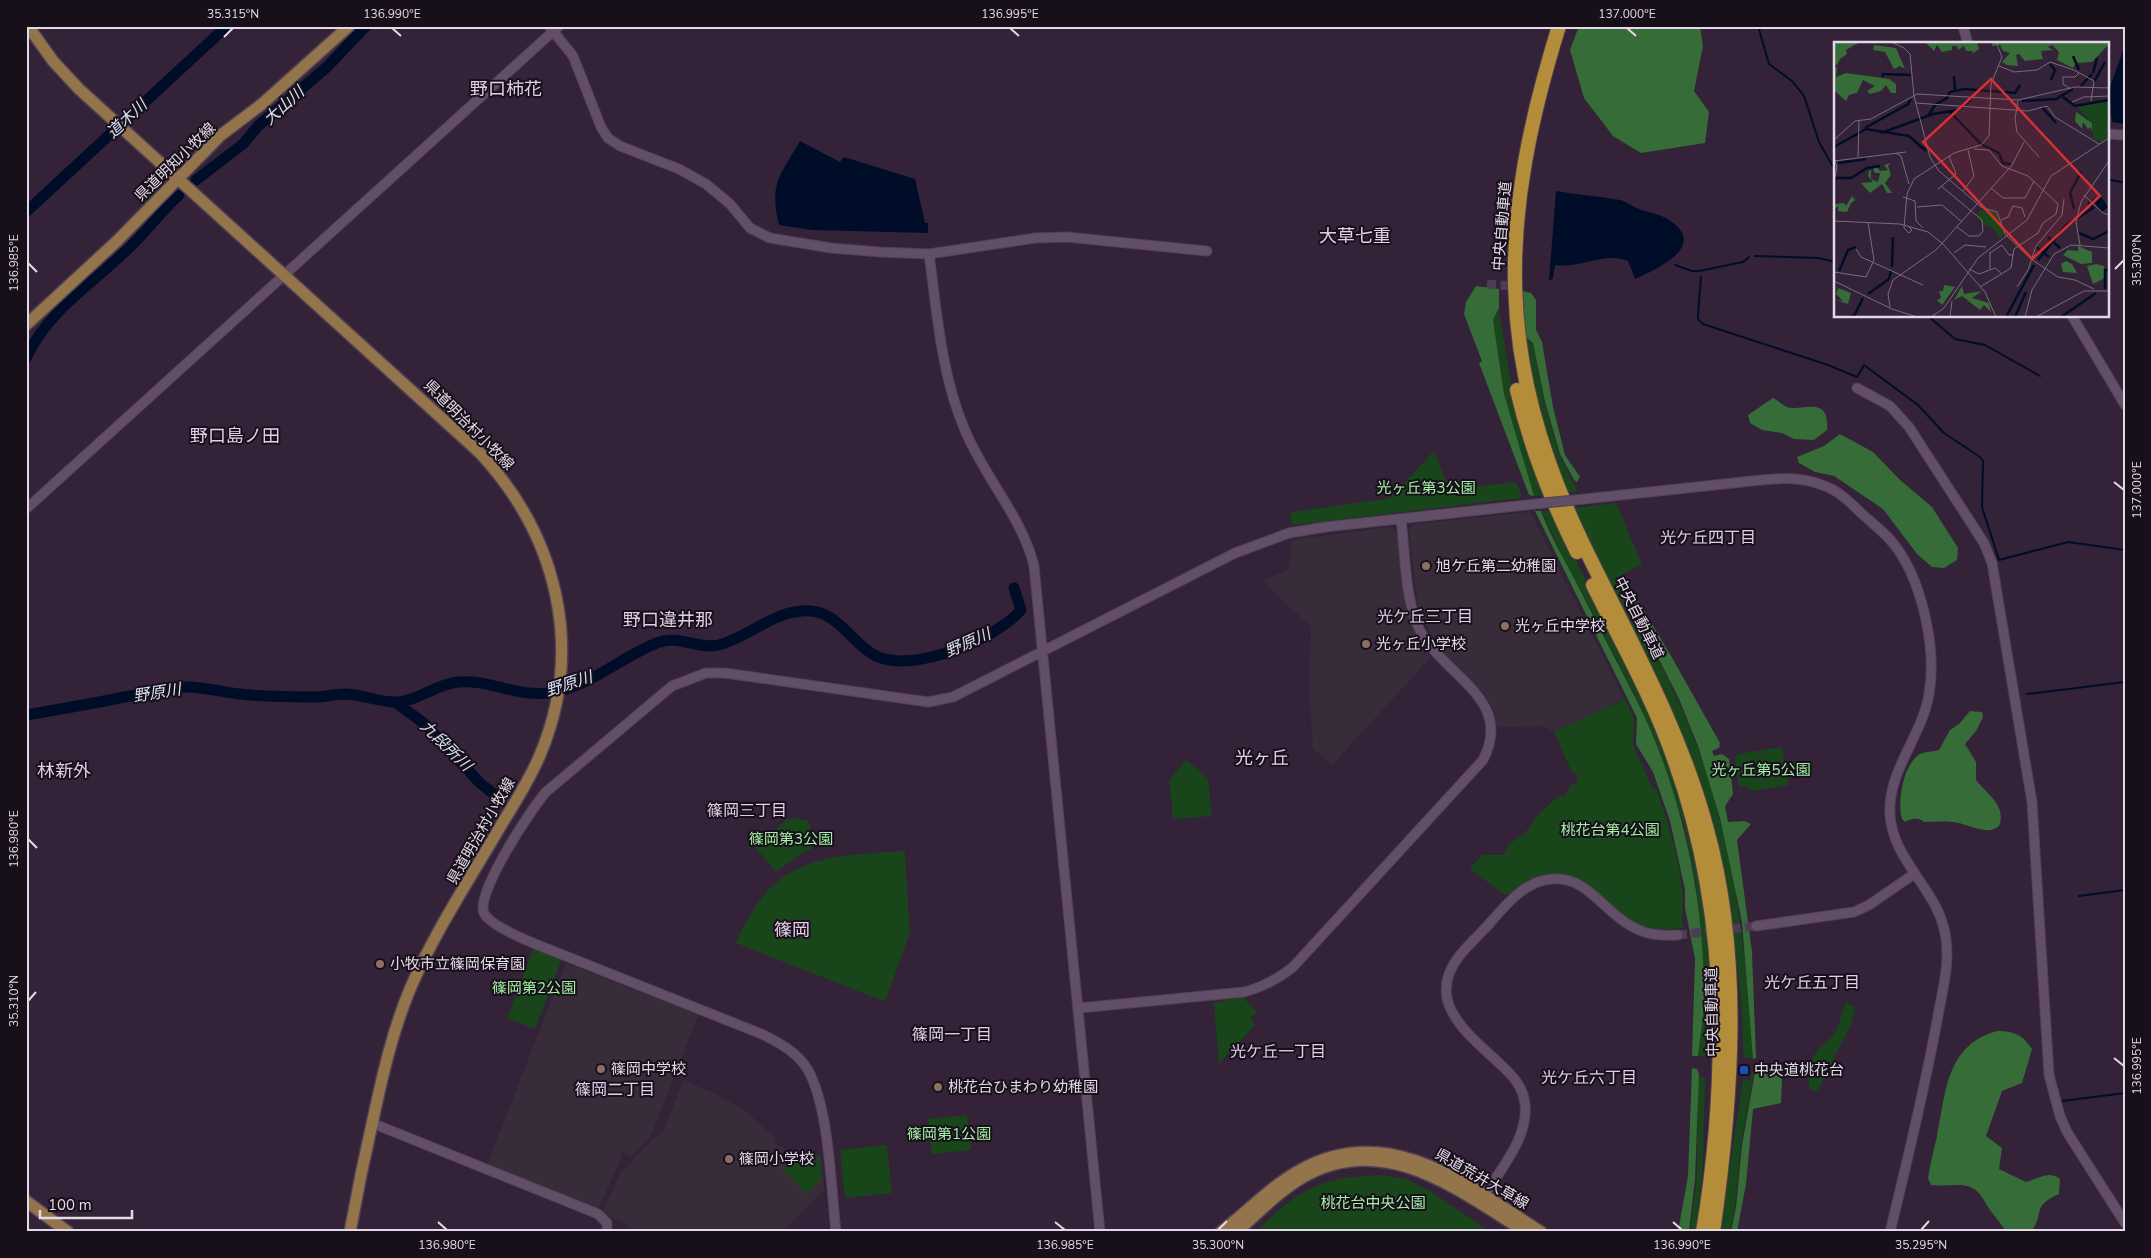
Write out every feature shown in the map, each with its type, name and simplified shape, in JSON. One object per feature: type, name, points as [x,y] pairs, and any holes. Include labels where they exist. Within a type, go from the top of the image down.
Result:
[{"type":"highway","name":"中央自動車道","points":[[1550,26],[1523,120],[1508,202],[1504,280],[1511,358],[1528,434],[1549,492],[1662,728],[1691,808],[1704,861],[1716,940],[1720,1030],[1718,1105],[1703,1232]]},
{"type":"highway","name":"中央自動車道","points":[[1559,26],[1532,123],[1518,203],[1514,280],[1520,356],[1532,413],[1551,471],[1582,543],[1671,724],[1707,829],[1722,901],[1730,988],[1728,1106],[1713,1232]]},
{"type":"main road","name":"県道明治村小牧線","points":[[28,26],[62,71],[120,126],[284,276],[468,440],[508,485],[532,524],[552,580],[561,626],[558,692],[550,726],[528,781],[438,934],[410,989],[391,1043],[348,1232]]},
{"type":"main road","name":"県道明知小牧線","points":[[26,325],[116,241],[222,136],[269,98],[349,26]]},
{"type":"main road","name":"県道荒井大草線","points":[[1221,1232],[1301,1169],[1322,1160],[1349,1153],[1393,1154],[1417,1160],[1444,1171],[1526,1232]]},
{"type":"main road","name":"県道荒井大草線","points":[[1237,1232],[1277,1195],[1305,1176],[1325,1167],[1352,1161],[1380,1161],[1406,1165],[1482,1200],[1541,1232]]},
{"type":"main road","points":[[26,1201],[68,1232]]},
{"type":"street","points":[[1963,26],[1967,42]]},
{"type":"street","points":[[26,509],[284,276],[554,28],[573,56],[599,122],[608,138],[633,152],[665,163],[696,177],[730,204],[750,228],[770,238],[831,248],[929,254],[1035,238],[1067,237],[1208,251]]},
{"type":"street","points":[[2110,134],[2125,135]]},
{"type":"street","points":[[929,254],[944,362],[953,399],[978,458],[1030,548],[1038,586],[1042,651],[1100,1232]]},
{"type":"street","points":[[2073,318],[2125,405]]},
{"type":"street","points":[[1857,388],[1878,397],[1890,406],[1909,427],[1975,529],[1992,563],[2032,802],[2049,1075],[2060,1116],[2067,1132],[2125,1223]]},
{"type":"street","points":[[836,1232],[822,1104],[810,1072],[796,1055],[764,1035],[511,933],[485,915],[481,904],[486,890],[517,833],[538,801],[662,692],[686,679],[706,673],[725,673],[928,702],[953,697],[1256,544],[1298,532],[1761,480],[1801,479],[1821,484],[1840,494],[1894,543],[1910,569],[1919,592],[1930,666],[1930,688],[1925,710],[1896,776],[1890,805],[1895,840],[1942,918],[1947,958],[1928,1071],[1890,1232]]},
{"type":"street","points":[[1079,1008],[1244,992],[1262,986],[1281,976],[1293,967],[1483,760],[1492,735],[1491,718],[1478,695],[1434,653],[1418,626],[1412,608],[1401,519]]},
{"type":"street","points":[[1756,926],[1854,912],[1869,905],[1914,874]]},
{"type":"street","points":[[1482,1200],[1521,1134],[1525,1105],[1516,1080],[1461,1028],[1452,1015],[1448,1002],[1447,987],[1451,970],[1460,955],[1520,892],[1538,882],[1553,879],[1568,880],[1585,888],[1618,918],[1636,929],[1660,935],[1678,935]]},
{"type":"street","points":[[372,1123],[598,1214],[607,1223],[607,1232]]},
{"type":"shaded area","name":"光ヶ丘中学校","points":[[1530,512],[1624,699],[1554,732],[1543,726],[1497,727],[1494,710],[1484,693],[1433,641],[1418,608],[1409,532],[1414,524]]},
{"type":"shaded area","name":"光ヶ丘小学校","points":[[1390,527],[1398,533],[1405,597],[1411,623],[1419,641],[1431,657],[1332,765],[1313,748],[1309,689],[1311,627],[1262,581],[1289,569],[1292,540]]},
{"type":"shaded area","name":"篠岡中学校","points":[[566,963],[698,1015],[651,1136],[631,1157],[621,1151],[622,1156],[598,1210],[488,1165]]},
{"type":"shaded area","name":"篠岡小学校","points":[[683,1081],[708,1090],[745,1110],[774,1137],[774,1142],[781,1147],[793,1151],[821,1154],[824,1191],[781,1232],[639,1232],[603,1212],[620,1173],[664,1129]]},
{"type":"green space","points":[[1579,26],[1700,26],[1703,46],[1694,91],[1709,112],[1705,143],[1641,153],[1613,136],[1584,98],[1570,50]]},
{"type":"green space","points":[[1476,286],[1499,289],[1499,308],[1493,320],[1504,394],[1534,496],[1529,495],[1479,363],[1482,361],[1464,314],[1466,302]]},
{"type":"green space","points":[[1519,290],[1531,293],[1536,300],[1536,330],[1542,342],[1553,407],[1565,455],[1580,477],[1577,482],[1574,480],[1560,454],[1545,402],[1533,343],[1522,334]]},
{"type":"green space","points":[[1499,309],[1514,402],[1546,495],[1534,496],[1533,494],[1504,394],[1493,320]]},
{"type":"green space","points":[[1522,335],[1533,344],[1544,402],[1559,454],[1578,492],[1567,492],[1546,434]]},
{"type":"green space","points":[[1773,398],[1787,407],[1820,408],[1827,419],[1827,430],[1814,440],[1794,439],[1782,433],[1762,430],[1750,423],[1748,415]]},
{"type":"green space","points":[[1840,434],[1873,452],[1899,479],[1932,507],[1958,548],[1957,560],[1944,568],[1932,567],[1917,554],[1883,509],[1834,476],[1815,472],[1799,463],[1797,457],[1824,446]]},
{"type":"green space","name":"光ヶ丘第3公園","points":[[1432,453],[1435,453],[1449,490],[1514,482],[1517,484],[1522,496],[1520,498],[1294,525],[1292,523],[1290,515],[1293,512],[1390,498]]},
{"type":"green space","points":[[1616,503],[1642,564],[1616,578],[1679,703],[1697,746],[1721,822],[1737,900],[1747,979],[1753,1058],[1745,1058],[1743,1052],[1739,977],[1732,927],[1707,810],[1694,768],[1672,711],[1574,508]]},
{"type":"green space","points":[[1552,510],[1655,722],[1685,810],[1699,868],[1711,956],[1712,995],[1705,1057],[1698,1056],[1704,999],[1703,961],[1696,885],[1684,825],[1663,763],[1637,699],[1562,555],[1542,511]]},
{"type":"green space","points":[[1535,511],[1541,511],[1557,547],[1635,697],[1665,768],[1677,805],[1687,842],[1700,919],[1704,1004],[1698,1056],[1692,1056],[1695,959],[1685,908],[1685,890],[1670,821],[1653,772],[1636,744],[1637,718]]},
{"type":"green space","points":[[1624,577],[1720,743],[1719,748],[1712,751],[1714,756],[1722,754],[1729,759],[1733,794],[1725,806],[1728,822],[1744,821],[1751,824],[1737,840],[1752,952],[1756,1058],[1753,1059],[1742,922],[1720,818],[1698,746],[1679,699],[1619,580]]},
{"type":"green space","name":"桃花台第4公園","points":[[1625,699],[1634,719],[1633,745],[1652,787],[1656,789],[1676,852],[1683,895],[1683,928],[1660,929],[1638,924],[1625,916],[1593,888],[1570,875],[1538,876],[1505,895],[1471,870],[1471,867],[1482,855],[1504,855],[1508,845],[1525,833],[1537,816],[1558,796],[1564,797],[1570,786],[1578,781],[1577,774],[1571,771],[1554,732]]},
{"type":"green space","points":[[1970,711],[1982,712],[1983,717],[1976,731],[1965,744],[1976,762],[1976,780],[1998,806],[2001,819],[1999,826],[1994,829],[1983,830],[1952,822],[1924,822],[1915,819],[1905,822],[1902,819],[1900,803],[1903,784],[1909,766],[1920,754],[1939,750],[1950,730],[1959,724]]},
{"type":"green space","name":"光ヶ丘第5公園","points":[[1782,747],[1789,785],[1751,791],[1746,786],[1739,787],[1735,757],[1738,754]]},
{"type":"green space","points":[[1185,761],[1188,761],[1208,779],[1212,816],[1173,819],[1169,780]]},
{"type":"green space","name":"篠岡第3公園","points":[[793,818],[809,821],[812,849],[802,853],[776,872],[755,847],[786,820]]},
{"type":"green space","points":[[903,851],[905,853],[910,933],[886,999],[883,1001],[736,943],[750,914],[766,893],[783,877],[802,867],[823,860]]},
{"type":"green space","name":"篠岡第2公園","points":[[534,947],[562,958],[535,1029],[507,1018]]},
{"type":"green space","points":[[1243,997],[1257,1012],[1250,1017],[1255,1025],[1219,1064],[1214,1003]]},
{"type":"green space","points":[[1846,1002],[1855,1007],[1852,1022],[1818,1090],[1814,1092],[1809,1088],[1808,1068],[1817,1050],[1835,1034]]},
{"type":"green space","points":[[1997,1031],[2018,1035],[2032,1049],[2022,1083],[2002,1091],[1986,1136],[2002,1148],[1999,1169],[2026,1182],[2048,1175],[2056,1176],[2060,1179],[2059,1194],[2041,1206],[2038,1219],[2031,1232],[2005,1230],[1974,1189],[1965,1185],[1931,1185],[1928,1178],[1946,1087],[1951,1072],[1967,1047],[1980,1038]]},
{"type":"green space","points":[[1692,1068],[1697,1069],[1699,1074],[1695,1179],[1689,1232],[1678,1232],[1688,1176]]},
{"type":"green space","points":[[1752,1072],[1754,1072],[1741,1145],[1735,1207],[1730,1232],[1720,1232],[1743,1079],[1750,1080]]},
{"type":"green space","points":[[1755,1072],[1771,1072],[1782,1079],[1781,1103],[1753,1109],[1746,1184],[1737,1232],[1731,1232],[1736,1207],[1742,1145]]},
{"type":"green space","points":[[1698,1077],[1705,1077],[1703,1163],[1696,1232],[1690,1232],[1697,1178]]},
{"type":"green space","name":"篠岡第1公園","points":[[967,1115],[971,1150],[932,1154],[928,1119]]},
{"type":"green space","points":[[887,1145],[892,1193],[845,1198],[840,1150]]},
{"type":"green space","points":[[794,1157],[819,1157],[822,1178],[807,1194],[782,1169]]},
{"type":"green space","name":"桃花台中央公園","points":[[1379,1175],[1406,1179],[1430,1191],[1491,1232],[1256,1232],[1284,1206],[1311,1188],[1341,1179]]},
{"type":"water","points":[[2125,45],[2125,124],[2112,122],[2109,90]]},
{"type":"water","points":[[800,141],[840,162],[844,157],[915,179],[925,223],[928,223],[928,233],[812,230],[779,225],[775,199],[778,180]]},
{"type":"water","points":[[1556,191],[1620,200],[1641,210],[1661,216],[1669,220],[1680,230],[1684,239],[1682,247],[1666,263],[1635,279],[1628,261],[1610,258],[1574,265],[1555,265],[1553,278],[1549,281]]},
{"type":"waterway","name":"道木川","points":[[26,212],[227,26]]},
{"type":"waterway","name":"大山川","points":[[196,180],[243,144],[258,126],[327,67],[366,26]]},
{"type":"waterway","points":[[1758,26],[1769,64],[1792,81],[1804,96],[1819,142],[1834,168]]},
{"type":"waterway","points":[[2108,179],[2125,183]]},
{"type":"waterway","name":"大山川","points":[[26,358],[47,324],[135,242],[179,195]]},
{"type":"waterway","points":[[1755,256],[1819,258],[1834,262]]},
{"type":"waterway","points":[[1675,265],[1692,271],[1699,271],[1743,262],[1749,257]]},
{"type":"waterway","points":[[1701,277],[1698,319],[1703,324],[1828,365],[1857,377],[1864,365],[1918,405],[1944,433],[1980,457],[1983,461],[1982,507],[1999,560],[2068,542],[2125,550]]},
{"type":"waterway","points":[[1930,318],[1955,339],[1985,345],[2040,376]]},
{"type":"waterway","name":"野原川","points":[[26,715],[182,687],[197,687],[240,694],[268,696],[314,697],[346,694],[393,702],[409,700],[450,683],[458,682],[480,683],[525,693],[547,693],[562,690],[590,679],[657,643],[673,640],[704,646],[719,645],[740,637],[780,616],[802,611],[814,611],[834,620],[858,643],[876,656],[892,660],[911,660],[953,651],[993,632],[1009,621],[1021,610],[1014,588]]},
{"type":"waterway","points":[[2027,694],[2125,682]]},
{"type":"waterway","name":"九段所川","points":[[395,702],[425,724],[480,783],[495,795]]},
{"type":"waterway","points":[[2079,896],[2125,890]]},
{"type":"waterway","points":[[2062,1101],[2125,1093]]},
{"type":"tunnel","points":[[1487,284],[1527,287]]},
{"type":"tunnel","points":[[1678,935],[1756,926]]},
{"type":"place","name":"旭ケ丘第二幼稚園","points":[[1426,566]]},
{"type":"place","name":"光ヶ丘中学校","points":[[1505,626]]},
{"type":"place","name":"光ヶ丘小学校","points":[[1366,644]]},
{"type":"place","name":"小牧市立篠岡保育園","points":[[380,964]]},
{"type":"place","name":"篠岡中学校","points":[[601,1069]]},
{"type":"place","name":"中央道桃花台","points":[[1744,1070]]},
{"type":"place","name":"桃花台ひまわり幼稚園","points":[[938,1087]]},
{"type":"place","name":"篠岡小学校","points":[[729,1159]]},
{"type":"district","name":"野口柿花","points":[[506,89]]},
{"type":"district","name":"大草七重","points":[[1355,236]]},
{"type":"district","name":"野口島ノ田","points":[[235,436]]},
{"type":"district","name":"光ケ丘四丁目","points":[[1708,538]]},
{"type":"district","name":"光ケ丘三丁目","points":[[1425,617]]},
{"type":"district","name":"野口違井那","points":[[668,620]]},
{"type":"district","name":"光ヶ丘","points":[[1262,758]]},
{"type":"district","name":"林新外","points":[[64,771]]},
{"type":"district","name":"篠岡三丁目","points":[[747,811]]},
{"type":"district","name":"篠岡","points":[[792,930]]},
{"type":"district","name":"光ケ丘五丁目","points":[[1812,983]]},
{"type":"district","name":"篠岡一丁目","points":[[952,1035]]},
{"type":"district","name":"光ケ丘一丁目","points":[[1278,1052]]},
{"type":"district","name":"光ケ丘六丁目","points":[[1589,1078]]},
{"type":"district","name":"篠岡二丁目","points":[[615,1090]]}]
